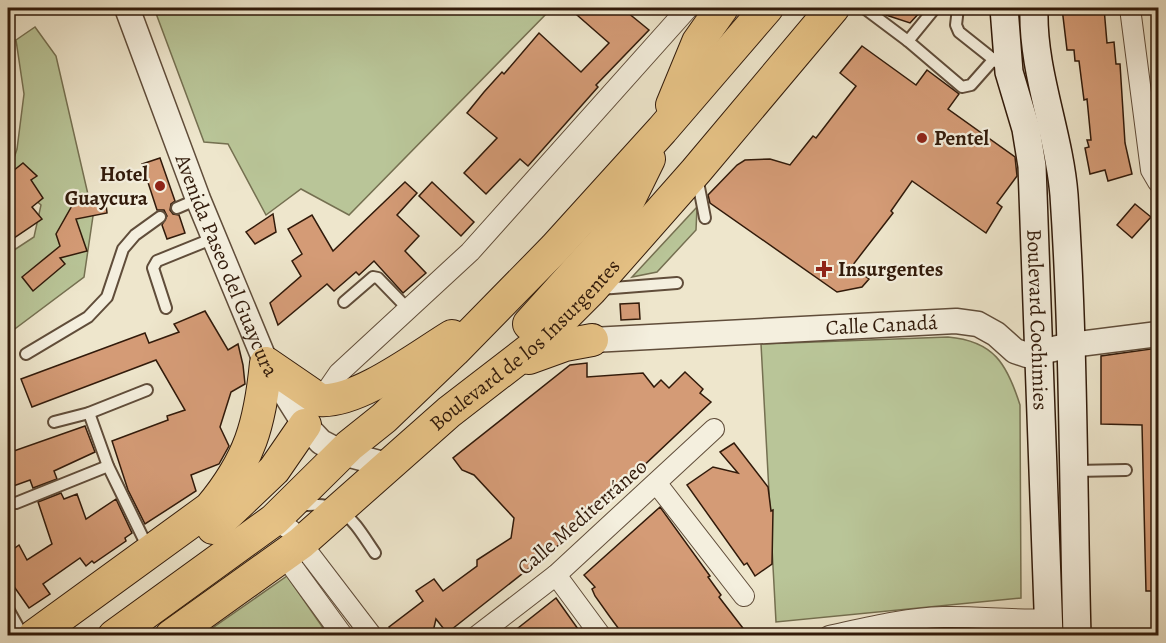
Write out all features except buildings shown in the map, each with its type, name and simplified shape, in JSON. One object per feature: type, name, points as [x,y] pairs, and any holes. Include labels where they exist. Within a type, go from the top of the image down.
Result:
[{"type":"main road","points":[[449,412],[602,243],[620,218],[662,130],[698,42],[722,8]]},
{"type":"main road","name":"Boulevard de los Insurgentes","points":[[114,636],[281,514],[342,453],[384,418],[497,309],[662,130],[767,8]]},
{"type":"main road","name":"Boulevard de los Insurgentes","points":[[171,636],[292,549],[391,466],[449,412],[537,344],[591,290],[696,171],[833,8]]},
{"type":"main road","name":"Boulevard Cochimies","points":[[1004,8],[1002,65],[1026,129],[1032,166],[1049,627]]},
{"type":"main road","name":"Boulevard Cochimies","points":[[1034,8],[1038,59],[1053,119],[1064,194],[1071,345],[1077,636]]},
{"type":"main road","points":[[63,636],[208,532],[246,499],[274,470],[312,412],[356,394],[497,309]]},
{"type":"main road","points":[[508,366],[566,345],[592,340]]},
{"type":"main road","points":[[266,363],[312,412]]},
{"type":"main road","points":[[34,636],[210,508],[228,487],[255,434],[266,363]]},
{"type":"street","name":"Avenida Paseo del Guaycura","points":[[127,8],[188,204],[214,238],[266,363]]},
{"type":"street","points":[[391,466],[342,453],[321,441],[312,412],[339,373],[470,252],[688,8]]},
{"type":"street","points":[[1130,8],[1151,170],[1158,182]]},
{"type":"street","name":"Calle Canadá","points":[[592,340],[956,321],[978,324],[996,334],[1014,351],[1027,355],[1071,345],[1158,334]]},
{"type":"street","name":"Calle Mediterráneo","points":[[477,636],[556,575],[714,429]]},
{"type":"street","points":[[657,484],[744,596]]},
{"type":"street","points":[[281,514],[292,549],[343,636]]},
{"type":"street","points":[[292,549],[364,633]]},
{"type":"street","points":[[556,575],[601,636]]},
{"type":"street","points":[[829,636],[903,621],[942,616],[1014,621],[1049,627]]},
{"type":"lane","points":[[864,8],[908,41],[962,87],[971,85],[1002,65],[959,32],[956,25],[958,8]]},
{"type":"lane","points":[[908,41],[936,8]]},
{"type":"lane","points":[[696,171],[705,218]]},
{"type":"lane","points":[[26,354],[88,317],[107,297],[123,249],[135,235],[160,217]]},
{"type":"lane","points":[[166,309],[153,268],[157,261],[214,238]]},
{"type":"lane","points":[[344,302],[369,279],[378,278],[409,310]]},
{"type":"lane","points":[[591,290],[677,283]]},
{"type":"lane","points":[[54,422],[89,413],[147,390]]},
{"type":"lane","points":[[89,413],[108,466],[150,553]]},
{"type":"lane","points":[[16,503],[108,466]]},
{"type":"lane","points":[[1072,471],[1126,470]]},
{"type":"lane","points":[[281,514],[323,505],[340,508],[351,519],[375,553]]},
{"type":"lane","points":[[8,609],[23,636]]},
{"type":"green space","points":[[154,8],[552,8],[349,215],[301,189],[266,215],[228,144],[204,142]]},
{"type":"green space","points":[[35,27],[56,56],[93,216],[84,277],[8,334],[8,254],[34,237],[41,205],[8,176],[17,149],[24,94],[16,40]]},
{"type":"green space","points":[[697,207],[696,230],[657,272],[632,277]]},
{"type":"green space","points":[[948,337],[964,339],[988,349],[1004,367],[1020,405],[1021,598],[776,622],[761,344]]},
{"type":"green space","points":[[287,576],[328,635],[201,636]]},
{"type":"place","name":"Pentel","points":[[922,138]]},
{"type":"place","name":"Hotel Guaycura","points":[[160,186]]},
{"type":"place","name":"Insurgentes","points":[[824,269]]}]
